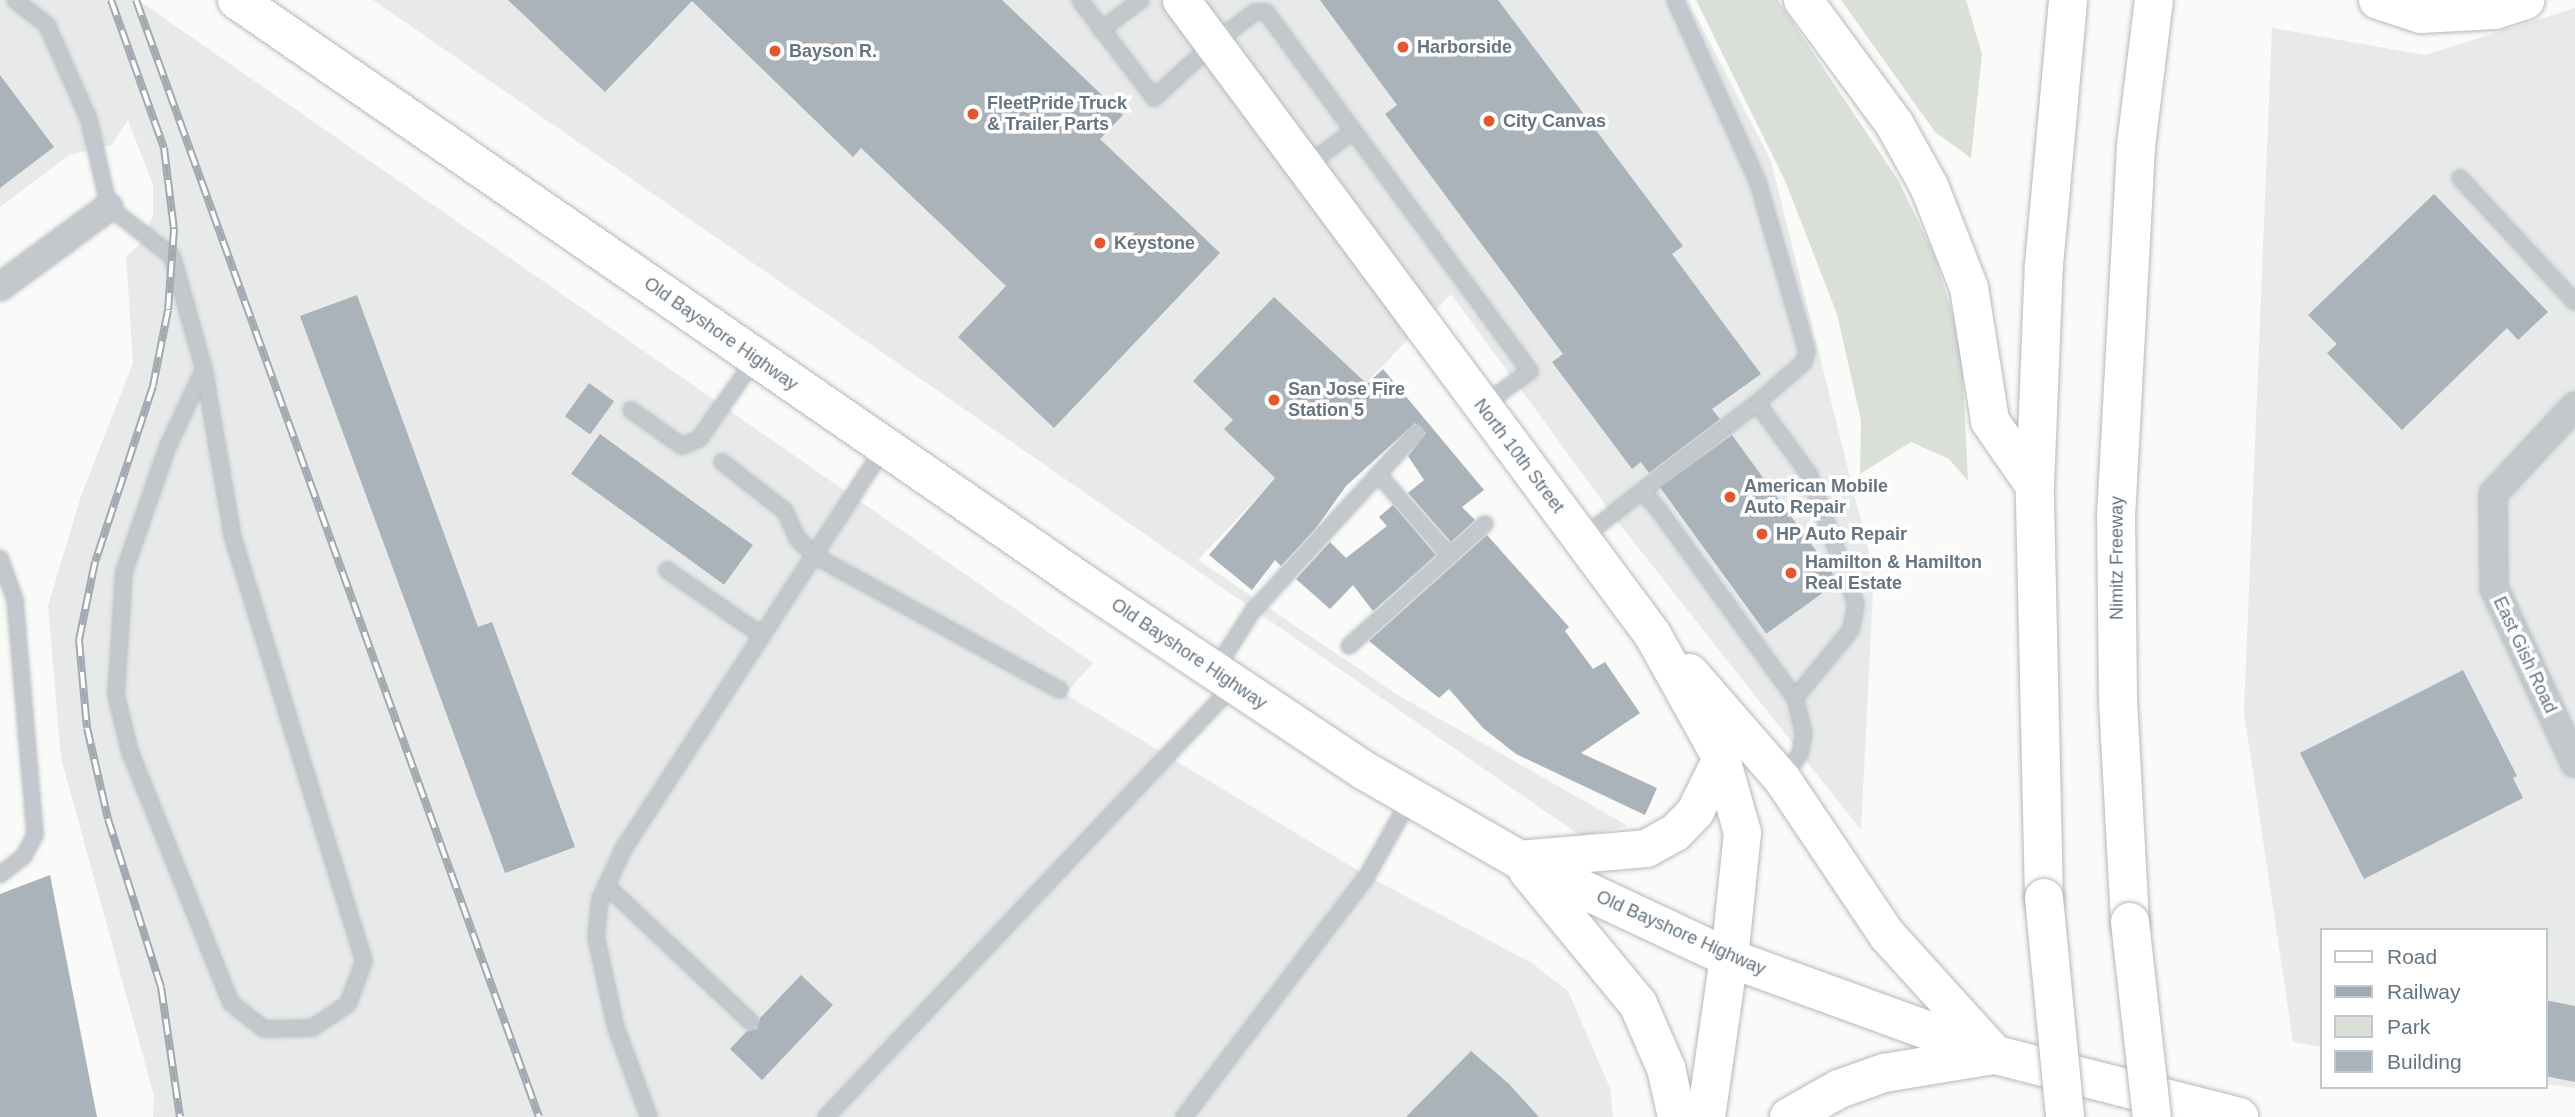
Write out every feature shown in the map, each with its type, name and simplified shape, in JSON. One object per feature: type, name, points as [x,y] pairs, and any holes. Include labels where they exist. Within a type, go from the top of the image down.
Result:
[{"type":"main road","name":"Old Bayshore Highway","points":[[237,0],[884,448],[1224,678],[1411,798],[1518,859],[1728,958],[1996,1055],[2239,1117]]},
{"type":"main road","name":"North 10th Street","points":[[1181,0],[1652,634],[1721,758],[1742,832],[1728,958]]},
{"type":"main road","points":[[1803,0],[1895,125],[1929,186],[1969,288],[1990,421],[2035,486]]},
{"type":"main road","points":[[2065,1117],[2044,898],[2035,486],[2044,265],[2068,0]]},
{"type":"main road","name":"Nimitz Freeway","points":[[2151,1117],[2130,922],[2118,700],[2116,517],[2136,146],[2154,0]]},
{"type":"main road","points":[[2378,0],[2421,14],[2495,10],[2525,0]]},
{"type":"main road","points":[[1652,634],[1782,779],[1886,935],[1996,1055]]},
{"type":"main road","points":[[1518,859],[1646,848],[1675,832],[1695,811],[1721,758]]},
{"type":"main road","points":[[1518,859],[1638,1004],[1666,1068],[1677,1117]]},
{"type":"main road","points":[[1706,1117],[1728,958]]},
{"type":"main road","points":[[1789,1117],[1839,1089],[1884,1073],[1996,1055]]},
{"type":"street","points":[[0,287],[109,207]]},
{"type":"street","name":"East Gish Road","points":[[2575,406],[2493,494],[2494,588],[2575,763]]},
{"type":"lane","points":[[15,0],[47,25],[89,120],[109,207],[172,256],[204,369],[233,538],[363,961],[348,1004],[312,1028],[264,1029],[232,1003],[130,752],[116,695],[124,572],[168,446],[204,369]]},
{"type":"lane","points":[[1080,0],[1154,98],[1213,44],[1255,12],[1266,12],[1530,371],[1482,407]]},
{"type":"lane","points":[[1101,30],[1141,0]]},
{"type":"lane","points":[[1580,539],[1757,403],[1804,362],[1807,351],[1758,182],[1675,0]]},
{"type":"lane","points":[[1306,166],[1352,132]]},
{"type":"lane","points":[[2460,178],[2575,302]]},
{"type":"lane","points":[[631,410],[682,446],[699,439],[756,358]]},
{"type":"lane","points":[[1757,403],[1809,474],[1856,604],[1851,630],[1795,698]]},
{"type":"lane","points":[[826,1117],[1119,806],[1224,678],[1252,612],[1417,432]]},
{"type":"lane","points":[[649,1117],[616,1028],[596,937],[607,886],[624,848],[884,448]]},
{"type":"lane","points":[[722,462],[785,512],[797,538],[815,556],[1060,690]]},
{"type":"lane","points":[[1378,474],[1450,556]]},
{"type":"lane","points":[[1642,491],[1795,698],[1804,733],[1800,754],[1782,779]]},
{"type":"lane","points":[[1349,646],[1485,524]]},
{"type":"lane","points":[[0,558],[18,624],[35,835],[24,856],[0,875]]},
{"type":"lane","points":[[667,570],[763,636]]},
{"type":"lane","points":[[1184,1117],[1367,876],[1411,798]]},
{"type":"lane","points":[[607,886],[751,1022]]},
{"type":"shaded area","points":[[0,0],[138,0],[1093,663],[1065,694],[1367,876],[1532,963],[1568,991],[1610,1088],[1613,1117],[153,1117],[154,1096],[61,758],[48,606],[81,496],[133,363],[126,257],[140,244],[153,215],[153,185],[128,120],[112,145],[69,155],[0,207]]},
{"type":"shaded area","points":[[373,0],[1688,0],[1771,161],[1874,573],[1861,830],[1614,517],[1451,294],[1198,560],[1396,694],[1628,826],[1581,836]]},
{"type":"shaded area","points":[[2575,8],[2575,1088],[2547,1084],[2547,928],[2320,928],[2320,1047],[2293,1042],[2244,712],[2272,28],[2425,55]]},
{"type":"green space","points":[[1696,0],[1778,0],[1898,180],[1934,254],[1961,341],[1968,481],[1949,459],[1911,442],[1860,474],[1861,420],[1837,314],[1786,183]]},
{"type":"green space","points":[[1841,0],[1966,0],[1982,54],[1971,158],[1935,132]]},
{"type":"building","points":[[508,0],[1002,0],[1123,115],[1100,139],[1220,253],[1054,428],[958,337],[1006,286],[861,148],[853,157],[692,1],[605,92]]},
{"type":"building","points":[[1320,0],[1498,0],[1683,246],[1672,254],[1761,374],[1712,409],[1720,419],[1649,473],[1641,462],[1632,469],[1552,362],[1563,354],[1385,114],[1397,105]]},
{"type":"building","points":[[0,75],[54,147],[0,188]]},
{"type":"building","points":[[2434,194],[2548,312],[2518,340],[2507,328],[2402,430],[2327,353],[2337,344],[2308,315]]},
{"type":"building","points":[[357,295],[478,627],[492,622],[575,847],[505,873],[300,316]]},
{"type":"building","points":[[1274,297],[1367,384],[1383,369],[1484,490],[1462,507],[1475,520],[1451,542],[1408,493],[1424,480],[1408,456],[1426,433],[1415,423],[1346,486],[1316,528],[1281,566],[1275,560],[1252,590],[1209,555],[1275,478],[1224,429],[1233,420],[1193,381]]},
{"type":"building","points":[[589,383],[614,401],[590,434],[565,416]]},
{"type":"building","points":[[600,434],[753,545],[724,585],[571,474]]},
{"type":"building","points":[[1732,435],[1838,581],[1766,634],[1660,487]]},
{"type":"building","points":[[1393,505],[1436,555],[1373,611],[1353,585],[1330,609],[1296,579],[1330,542],[1346,558],[1387,526],[1379,517]]},
{"type":"building","points":[[1487,535],[1569,627],[1565,631],[1593,669],[1605,662],[1640,713],[1581,753],[1657,788],[1645,815],[1516,754],[1483,728],[1449,689],[1439,698],[1369,641]]},
{"type":"building","points":[[2463,670],[2517,776],[2513,778],[2523,798],[2364,879],[2300,753]]},
{"type":"building","points":[[50,875],[97,1117],[0,1117],[0,894]]},
{"type":"building","points":[[801,975],[833,1005],[762,1080],[730,1049],[747,1031],[757,1029],[760,1018]]},
{"type":"building","points":[[2547,1000],[2575,1006],[2575,1082],[2547,1076]]},
{"type":"building","points":[[1471,1051],[1509,1084],[1539,1117],[1406,1117]]},
{"type":"railway","points":[[111,0],[164,148],[174,229],[168,310],[153,386],[95,562],[79,640],[87,728],[108,819],[161,987],[180,1117]]},
{"type":"railway","points":[[136,0],[539,1117]]},
{"type":"place","name":"Harborside","points":[[1403,47]]},
{"type":"place","name":"Bayson R.","points":[[775,51]]},
{"type":"place","name":"FleetPride Truck & Trailer Parts","points":[[973,114]]},
{"type":"place","name":"City Canvas","points":[[1489,121]]},
{"type":"place","name":"Keystone","points":[[1100,243]]},
{"type":"place","name":"San Jose Fire Station 5","points":[[1274,400]]},
{"type":"place","name":"American Mobile Auto Repair","points":[[1730,497]]},
{"type":"place","name":"HP Auto Repair","points":[[1762,534]]},
{"type":"place","name":"Hamilton & Hamilton Real Estate","points":[[1791,573]]}]
